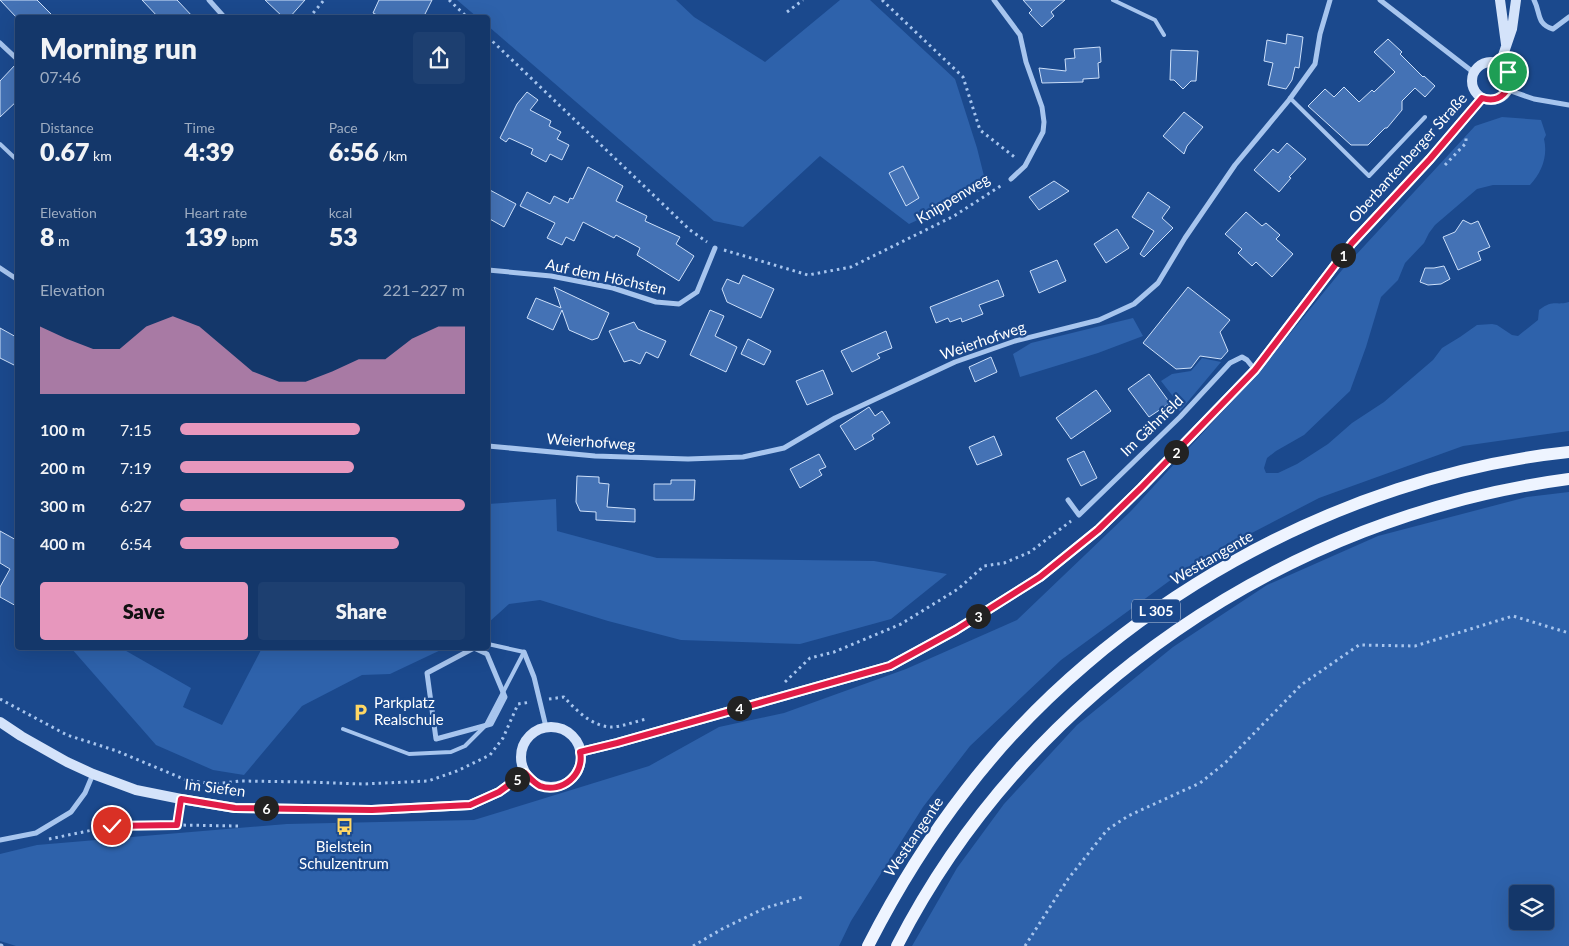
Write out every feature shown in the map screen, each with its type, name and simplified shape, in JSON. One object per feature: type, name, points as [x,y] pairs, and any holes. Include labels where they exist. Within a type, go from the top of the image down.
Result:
[{"type":"main road","points":[[1500,0],[1506,46]]},
{"type":"main road","points":[[1500,64],[1512,29],[1516,0]]},
{"type":"main road","points":[[1494,62],[1500,64],[1508,72],[1510,84],[1508,90],[1499,98],[1488,100],[1482,98],[1477,94],[1472,84],[1473,72],[1482,63],[1494,62]]},
{"type":"main road","name":"Oberbantenberger Straße","points":[[580,752],[626,741],[890,666],[956,630],[1040,577],[1098,530],[1255,370],[1352,243],[1430,159],[1482,98]]},
{"type":"main road","name":"Westtangente","points":[[868,946],[906,877],[937,829],[999,751],[1069,680],[1146,618],[1187,590],[1246,556],[1315,521],[1359,503],[1451,474],[1498,463],[1569,452]]},
{"type":"main road","name":"L 305","points":[[897,946],[952,854],[1014,776],[1083,704],[1121,671],[1202,612],[1245,586],[1289,563],[1372,528],[1458,500],[1502,490],[1569,479]]},
{"type":"main road","name":"Im Siefen","points":[[0,722],[67,762],[136,790],[235,808],[372,810],[470,805],[499,792],[525,773]]},
{"type":"main road","points":[[546,727],[556,727],[566,731],[574,737],[580,752],[580,766],[576,775],[560,787],[540,786],[525,773],[521,764],[523,745],[528,737],[536,730],[546,727]]},
{"type":"street","points":[[208,0],[222,15]]},
{"type":"street","name":"Knippenweg","points":[[994,0],[1020,36],[1026,62],[1042,107],[1044,122],[1043,132],[1025,166],[1011,179]]},
{"type":"street","name":"Weierhofweg","points":[[490,446],[595,456],[688,459],[743,457],[784,448],[835,418],[955,362],[1015,341],[1099,320],[1134,304],[1158,283],[1185,238],[1235,165],[1290,98],[1315,64],[1320,34],[1330,0]]},
{"type":"street","points":[[1380,0],[1473,72]]},
{"type":"street","points":[[1534,0],[1540,20],[1545,26],[1553,28],[1569,17]]},
{"type":"street","points":[[0,43],[15,57]]},
{"type":"street","points":[[1508,90],[1534,99],[1569,105]]},
{"type":"street","name":"Auf dem Höchsten","points":[[490,270],[551,276],[613,288],[656,302],[679,304],[698,292],[716,248]]},
{"type":"street","points":[[0,268],[15,278]]},
{"type":"street","name":"Im Gähnfeld","points":[[1068,500],[1079,515],[1180,417],[1230,363],[1242,357],[1255,370]]},
{"type":"street","points":[[470,650],[428,673],[436,739],[491,724],[505,697],[487,654],[478,650]]},
{"type":"street","points":[[524,652],[534,677],[546,727]]},
{"type":"street","points":[[0,840],[36,834],[71,812],[85,793],[93,774]]},
{"type":"lane","points":[[1113,0],[1155,20],[1164,35]]},
{"type":"lane","points":[[1290,98],[1369,176],[1425,117]]},
{"type":"lane","points":[[0,144],[15,158]]},
{"type":"lane","points":[[490,644],[524,652],[503,691]]},
{"type":"lane","points":[[343,729],[410,754],[451,752],[466,746],[486,725]]},
{"type":"path","points":[[312,15],[324,0]]},
{"type":"path","points":[[449,0],[465,15]]},
{"type":"path","points":[[788,12],[803,0]]},
{"type":"path","points":[[882,0],[963,77],[980,130],[1025,166]]},
{"type":"path","name":"Knippenweg","points":[[490,39],[690,230],[716,248],[769,265],[808,275],[851,267],[954,216],[1011,179]]},
{"type":"path","points":[[1025,946],[1068,878],[1107,830],[1128,816],[1200,784],[1225,763],[1301,685],[1359,645],[1415,646],[1513,616],[1569,633]]},
{"type":"path","points":[[177,825],[186,780]]},
{"type":"path","points":[[45,840],[112,826],[239,826]]},
{"type":"path","points":[[693,946],[765,908],[802,896]]},
{"type":"shaded area","points":[[457,0],[676,0],[694,17],[765,62],[840,0],[870,0],[955,79],[977,148],[987,188],[909,224],[820,156],[743,227],[714,221],[490,28],[490,15],[475,15]]},
{"type":"shaded area","points":[[1502,117],[1541,120],[1546,135],[1544,139],[1545,152],[1543,163],[1538,175],[1530,185],[1493,185],[1477,189],[1435,225],[1424,243],[1405,263],[1398,280],[1381,297],[1350,391],[1304,435],[1267,458],[1264,468],[1266,473],[1278,473],[1297,464],[1328,444],[1352,423],[1384,402],[1433,360],[1442,348],[1477,325],[1497,325],[1512,335],[1518,336],[1538,320],[1539,310],[1551,304],[1569,302],[1569,431],[1463,446],[1319,498],[1194,563],[1061,660],[970,746],[923,807],[851,921],[839,946],[16,946],[0,941],[0,854],[37,845],[287,824],[474,820],[649,766],[719,727],[784,713],[906,669],[1017,620],[1131,511],[1256,375],[1342,270],[1475,126]]},
{"type":"shaded area","points":[[1133,318],[1143,336],[1098,353],[1020,377],[1013,354],[1031,343]]},
{"type":"shaded area","points":[[1202,358],[1221,362],[1180,411],[1171,404],[1175,399],[1161,381],[1172,374],[1191,371]]},
{"type":"shaded area","points":[[1569,492],[1569,946],[912,946],[957,868],[1004,804],[1077,725],[1173,647],[1267,585],[1378,536],[1527,497]]},
{"type":"shaded area","points":[[556,499],[557,531],[657,558],[874,561],[947,574],[891,619],[800,644],[681,640],[608,621],[540,600],[509,604],[490,621],[490,504]]},
{"type":"shaded area","points":[[73,650],[124,650],[191,688],[183,707],[222,725],[261,650],[441,650],[390,674],[362,675],[302,706],[244,775],[213,770],[156,745]]},
{"type":"building","points":[[0,0],[37,0],[52,15],[15,15]]},
{"type":"building","points":[[142,0],[177,0],[191,15],[156,15]]},
{"type":"building","points":[[265,0],[305,0],[292,15],[281,15]]},
{"type":"building","points":[[379,0],[432,0],[424,15],[377,15],[373,13]]},
{"type":"building","points":[[1023,0],[1065,0],[1051,12],[1054,16],[1042,27],[1029,13],[1032,10]]},
{"type":"building","points":[[1287,34],[1303,37],[1299,68],[1295,67],[1292,80],[1286,89],[1268,85],[1273,63],[1264,61],[1267,40],[1286,44]]},
{"type":"building","points":[[1388,39],[1423,77],[1435,86],[1425,97],[1415,88],[1402,101],[1402,110],[1387,128],[1368,145],[1351,145],[1308,106],[1325,89],[1334,97],[1344,87],[1359,102],[1372,90],[1374,92],[1395,72],[1374,52]]},
{"type":"building","points":[[1100,47],[1099,78],[1083,79],[1083,82],[1042,83],[1039,68],[1066,71],[1065,59],[1075,58],[1074,49]]},
{"type":"building","points":[[1171,50],[1198,51],[1196,81],[1191,81],[1183,89],[1174,80],[1170,80]]},
{"type":"building","points":[[15,65],[15,103],[0,117],[0,81]]},
{"type":"building","points":[[527,92],[538,100],[530,110],[551,121],[549,126],[561,132],[557,139],[569,145],[562,160],[550,154],[546,162],[531,154],[533,149],[509,138],[506,142],[500,138],[517,104]]},
{"type":"building","points":[[1184,112],[1203,127],[1187,146],[1184,154],[1163,136]]},
{"type":"building","points":[[1287,143],[1306,159],[1289,177],[1291,178],[1279,192],[1254,170],[1273,149],[1278,153]]},
{"type":"building","points":[[903,166],[919,198],[906,206],[889,173]]},
{"type":"building","points":[[588,167],[623,186],[616,201],[647,216],[645,221],[680,237],[676,244],[694,256],[679,281],[637,255],[640,248],[616,235],[614,238],[583,222],[574,241],[566,237],[562,245],[547,238],[555,223],[520,206],[527,192],[550,204],[554,196],[568,203],[570,198],[573,199]]},
{"type":"building","points":[[1054,181],[1069,191],[1039,210],[1029,197]]},
{"type":"building","points":[[490,190],[516,204],[504,227],[490,219]]},
{"type":"building","points":[[1148,192],[1170,207],[1162,218],[1173,228],[1144,257],[1140,254],[1154,231],[1132,217]]},
{"type":"building","points":[[1246,212],[1262,226],[1266,223],[1280,235],[1276,239],[1293,254],[1272,277],[1256,262],[1252,266],[1238,253],[1242,249],[1225,234]]},
{"type":"building","points":[[1463,220],[1471,224],[1478,221],[1490,247],[1478,252],[1481,260],[1458,270],[1443,237],[1455,232]]},
{"type":"building","points":[[1117,229],[1129,248],[1106,263],[1094,244]]},
{"type":"building","points":[[1057,260],[1066,281],[1039,293],[1030,271]]},
{"type":"building","points":[[1444,266],[1450,279],[1441,284],[1428,285],[1420,282],[1425,268]]},
{"type":"building","points":[[743,275],[774,289],[761,318],[727,302],[722,289],[727,279],[739,284]]},
{"type":"building","points":[[998,280],[1004,296],[979,305],[983,314],[962,322],[961,318],[950,322],[948,318],[936,323],[930,307]]},
{"type":"building","points":[[554,287],[609,313],[598,338],[592,340],[569,330],[562,310],[553,330],[527,318],[536,298],[561,308]]},
{"type":"building","points":[[1188,287],[1230,320],[1220,332],[1228,351],[1221,359],[1200,356],[1191,368],[1176,369],[1143,343]]},
{"type":"building","points":[[710,310],[724,316],[715,336],[737,347],[726,372],[690,355]]},
{"type":"building","points":[[634,322],[638,329],[666,341],[658,358],[646,352],[640,364],[631,360],[624,362],[609,331]]},
{"type":"building","points":[[0,328],[15,336],[15,366],[0,358]]},
{"type":"building","points":[[886,331],[892,348],[877,354],[880,358],[852,372],[841,351]]},
{"type":"building","points":[[748,339],[771,351],[764,365],[741,354]]},
{"type":"building","points":[[991,357],[997,372],[975,382],[969,367]]},
{"type":"building","points":[[823,370],[833,394],[807,405],[796,381]]},
{"type":"building","points":[[1149,374],[1170,403],[1149,417],[1128,389]]},
{"type":"building","points":[[1096,390],[1111,411],[1071,439],[1056,418]]},
{"type":"building","points":[[869,407],[875,416],[882,411],[890,423],[872,435],[874,439],[855,450],[840,426]]},
{"type":"building","points":[[994,436],[1002,455],[977,465],[969,447]]},
{"type":"building","points":[[1084,451],[1097,478],[1081,486],[1067,459]]},
{"type":"building","points":[[819,454],[826,467],[819,470],[822,475],[800,488],[790,469]]},
{"type":"building","points":[[577,476],[599,477],[599,483],[609,484],[607,507],[635,509],[635,522],[596,520],[596,512],[580,511],[576,502]]},
{"type":"building","points":[[671,480],[695,480],[694,500],[654,500],[654,484],[671,484]]},
{"type":"building","points":[[0,531],[15,539],[15,605],[0,597],[0,587],[10,569],[0,563]]},
{"type":"place","name":"Parkplatz Realschule","points":[[360,712]]},
{"type":"place","name":"Bielstein Schulzentrum","points":[[344,826]]},
{"type":"route","points":[[112,826],[177,825],[181,799],[235,808],[372,810],[470,805],[499,792],[525,773],[540,786],[560,787],[576,775],[580,766],[580,752],[890,666],[956,630],[1040,577],[1098,530],[1255,370],[1352,243],[1430,159],[1482,98],[1494,100],[1504,95],[1510,84],[1508,72]]}]
